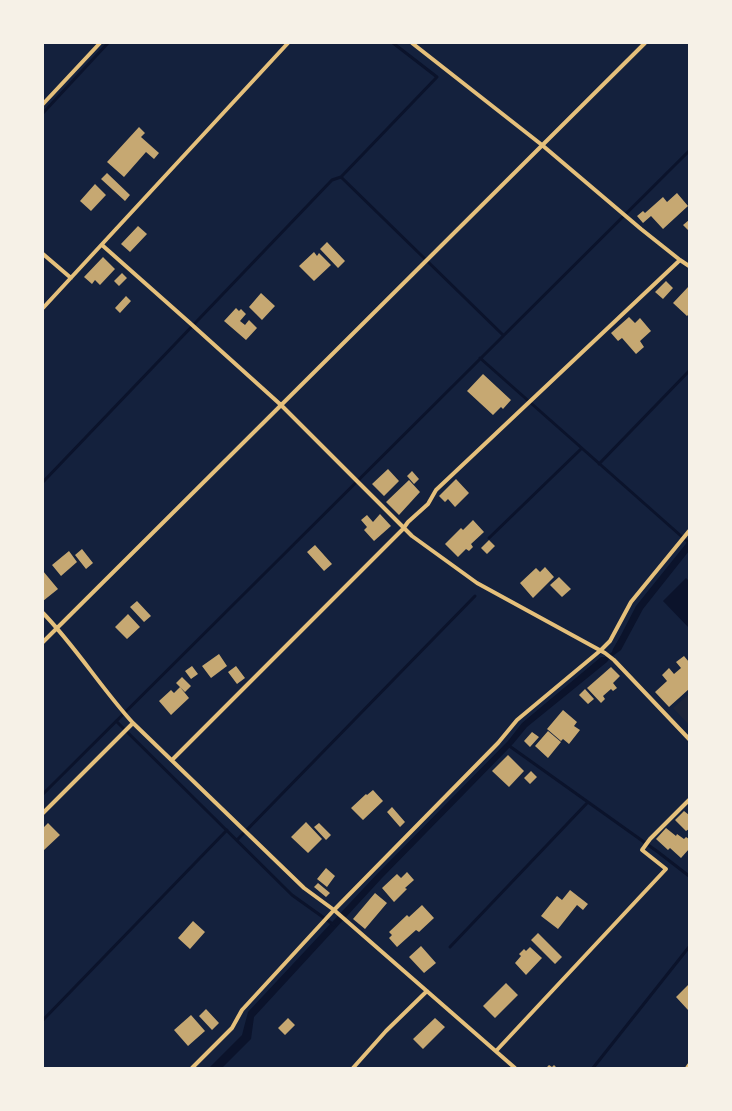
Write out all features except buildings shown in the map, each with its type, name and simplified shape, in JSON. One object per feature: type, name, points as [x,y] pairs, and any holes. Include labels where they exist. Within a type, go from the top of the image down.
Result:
[{"type":"street","points":[[43,104],[100,43]]},
{"type":"street","points":[[43,308],[288,43]]},
{"type":"street","points":[[412,43],[542,146],[689,266]]},
{"type":"street","points":[[43,642],[645,43]]},
{"type":"street","points":[[102,245],[281,406],[403,529],[477,583],[603,651],[614,660],[689,740]]},
{"type":"street","points":[[43,254],[71,278]]},
{"type":"street","points":[[172,760],[403,529],[408,522],[428,504],[436,490],[680,260]]},
{"type":"street","points":[[192,1068],[232,1028],[242,1010],[323,922],[336,912],[498,743],[517,720],[603,651],[631,602],[680,540],[689,531]]},
{"type":"street","points":[[43,613],[57,628],[121,710],[133,723],[304,888],[336,912],[515,1068]]},
{"type":"street","points":[[43,813],[133,723]]},
{"type":"street","points":[[496,1051],[666,869],[642,850],[650,839],[689,800]]},
{"type":"street","points":[[353,1068],[386,1031],[427,991]]},
{"type":"street","points":[[686,1068],[689,1065]]},
{"type":"shaded area","points":[[689,540],[689,551],[643,609],[621,650],[527,727],[513,744],[382,878],[254,1017],[251,1039],[222,1068],[209,1068],[242,1035],[248,1012],[377,874],[508,741],[522,723],[601,657],[605,657],[612,652],[636,606]]},
{"type":"shaded area","points":[[686,578],[689,581],[689,628],[663,601]]},
{"type":"shaded area","points":[[689,694],[689,725],[673,708]]},
{"type":"waterway","points":[[43,113],[108,43]]},
{"type":"waterway","points":[[393,43],[437,77],[341,177],[503,335]]},
{"type":"waterway","points":[[43,794],[689,151]]},
{"type":"waterway","points":[[43,482],[332,180],[341,177]]},
{"type":"waterway","points":[[480,358],[689,543]]},
{"type":"waterway","points":[[599,464],[689,371]]},
{"type":"waterway","points":[[489,538],[581,449]]},
{"type":"waterway","points":[[237,840],[475,596]]},
{"type":"waterway","points":[[116,721],[292,895],[334,925]]},
{"type":"waterway","points":[[508,745],[658,852],[689,876]]},
{"type":"waterway","points":[[450,947],[588,802]]},
{"type":"waterway","points":[[43,1020],[227,830]]},
{"type":"waterway","points":[[593,1068],[689,947]]}]
